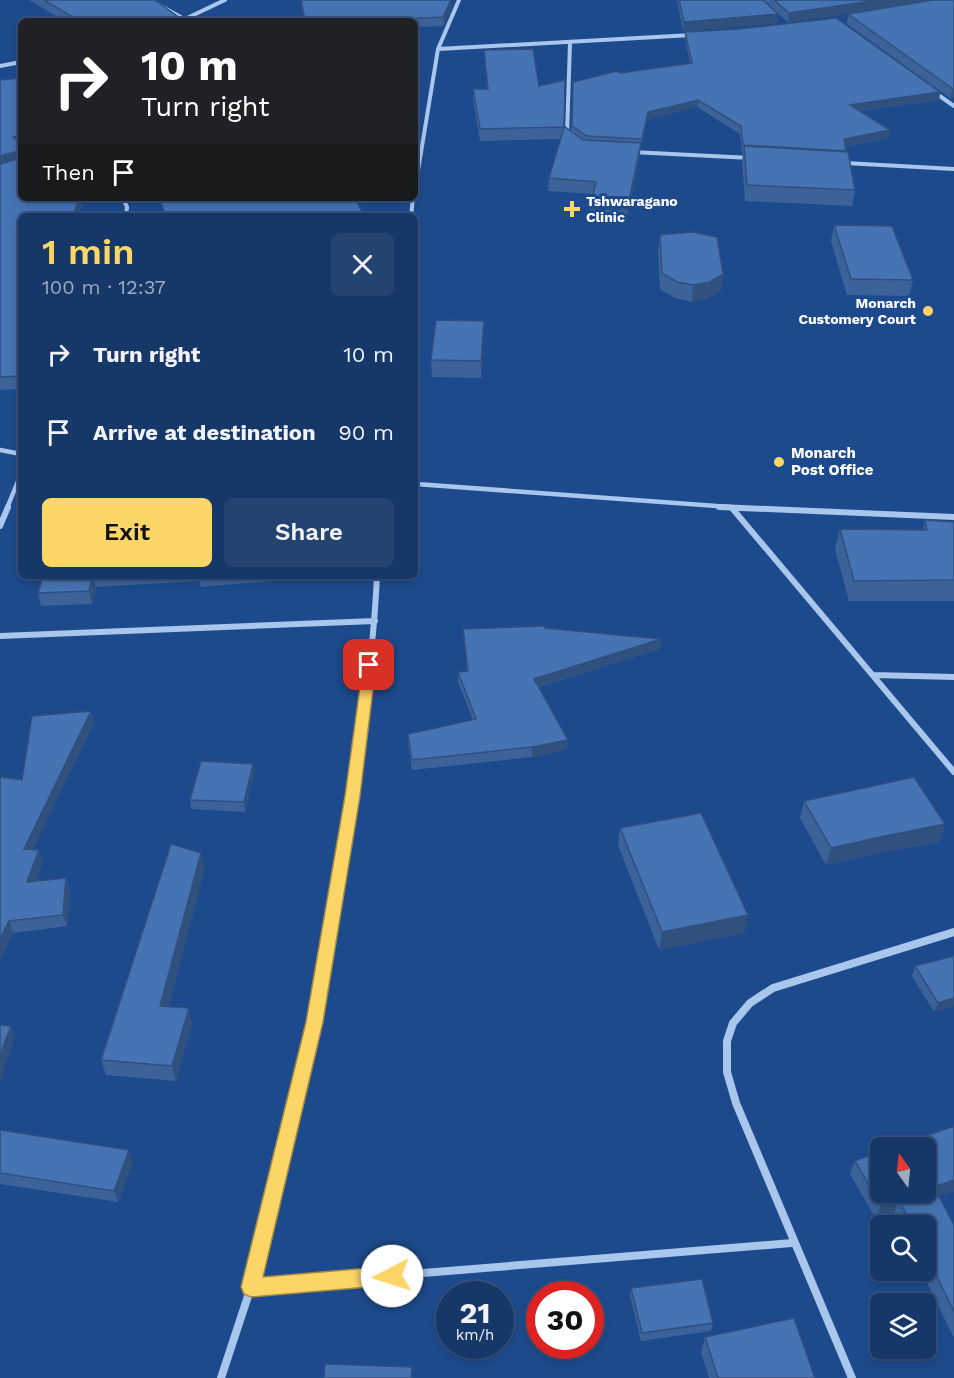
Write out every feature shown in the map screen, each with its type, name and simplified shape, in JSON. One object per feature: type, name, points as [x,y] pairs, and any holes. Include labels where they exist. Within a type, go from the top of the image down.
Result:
[{"type":"street","points":[[150,0],[183,18]]},
{"type":"street","points":[[191,18],[225,0]]},
{"type":"street","points":[[418,168],[438,49],[459,0]]},
{"type":"street","points":[[438,49],[699,34]]},
{"type":"street","points":[[570,43],[567,136],[570,141]]},
{"type":"street","points":[[0,66],[18,63]]},
{"type":"street","points":[[928,87],[954,106]]},
{"type":"street","points":[[418,137],[422,139]]},
{"type":"street","points":[[622,151],[752,158]]},
{"type":"street","points":[[835,162],[954,169]]},
{"type":"street","points":[[0,450],[18,453]]},
{"type":"street","points":[[0,526],[18,481]]},
{"type":"street","points":[[418,484],[732,508],[954,517]]},
{"type":"street","points":[[732,508],[954,772]]},
{"type":"street","points":[[220,1378],[251,1287],[314,1022],[352,796],[375,621],[378,579]]},
{"type":"street","points":[[0,636],[375,621]]},
{"type":"street","points":[[873,675],[954,677]]},
{"type":"street","points":[[852,1378],[792,1243],[728,1076],[725,1059],[727,1039],[732,1022],[740,1010],[753,999],[773,988],[954,932]]},
{"type":"street","points":[[251,1287],[792,1243]]},
{"type":"building","points":[[44,0],[155,0],[180,18],[66,18],[73,17]]},
{"type":"building","points":[[301,0],[451,0],[443,17],[304,18]]},
{"type":"building","points":[[679,0],[763,0],[778,14],[684,22]]},
{"type":"building","points":[[774,0],[879,0],[789,13]]},
{"type":"building","points":[[933,0],[954,0],[953,89],[848,14]]},
{"type":"building","points":[[836,18],[940,92],[850,105],[890,130],[844,139],[846,151],[743,145],[741,126],[698,100],[648,112],[642,139],[587,136],[572,126],[573,82],[617,71],[620,73],[692,63],[685,32],[739,29]]},
{"type":"building","points":[[533,49],[539,86],[565,80],[564,126],[583,140],[641,143],[627,210],[590,208],[596,182],[549,178],[564,127],[480,129],[473,89],[488,89],[484,50]]},
{"type":"building","points":[[18,78],[18,136],[13,137],[18,141],[18,151],[0,156],[0,80]]},
{"type":"building","points":[[744,146],[848,152],[855,190],[747,185]]},
{"type":"building","points":[[18,159],[18,201],[78,201],[74,213],[18,213],[18,376],[0,377],[0,164]]},
{"type":"building","points":[[161,201],[356,201],[362,213],[164,213]]},
{"type":"building","points":[[834,225],[892,226],[913,280],[851,279]]},
{"type":"building","points":[[692,232],[717,237],[723,274],[710,282],[693,285],[677,282],[662,273],[660,235]]},
{"type":"building","points":[[436,320],[484,321],[481,361],[431,360]]},
{"type":"building","points":[[925,520],[954,522],[954,580],[854,581],[840,529],[927,530]]},
{"type":"building","points":[[42,579],[91,579],[89,591],[38,593]]},
{"type":"building","points":[[545,626],[545,628],[661,639],[534,679],[568,740],[532,747],[412,760],[408,734],[476,719],[458,672],[468,671],[463,629]]},
{"type":"building","points":[[91,711],[24,849],[39,850],[27,882],[66,878],[63,915],[9,921],[0,939],[0,777],[22,780],[32,716]]},
{"type":"building","points":[[201,761],[253,764],[244,802],[190,800]]},
{"type":"building","points":[[914,777],[945,824],[831,848],[804,801]]},
{"type":"building","points":[[701,813],[748,915],[662,932],[620,828]]},
{"type":"building","points":[[171,844],[201,853],[160,1006],[189,1008],[172,1066],[101,1060]]},
{"type":"building","points":[[954,956],[954,998],[938,1003],[915,966]]},
{"type":"building","points":[[0,1025],[11,1026],[0,1055]]},
{"type":"building","points":[[954,1126],[954,1180],[936,1186],[936,1137],[923,1137]]},
{"type":"building","points":[[0,1130],[129,1150],[114,1191],[0,1173]]},
{"type":"building","points":[[870,1155],[870,1187],[855,1161]]},
{"type":"building","points":[[936,1191],[954,1225],[954,1312],[936,1274],[936,1215],[907,1215],[901,1203],[936,1203]]},
{"type":"building","points":[[702,1279],[713,1323],[642,1333],[631,1288]]},
{"type":"building","points":[[794,1318],[815,1378],[718,1378],[705,1337]]},
{"type":"building","points":[[325,1364],[412,1367],[411,1378],[324,1378]]},
{"type":"place","name":"Tshwaragano Clinic","points":[[572,209]]},
{"type":"place","name":"Monarch Customery Court","points":[[928,311]]},
{"type":"place","name":"Monarch Post Office","points":[[779,462]]},
{"type":"route","points":[[369,665],[352,796],[314,1022],[251,1287],[392,1276]]}]
